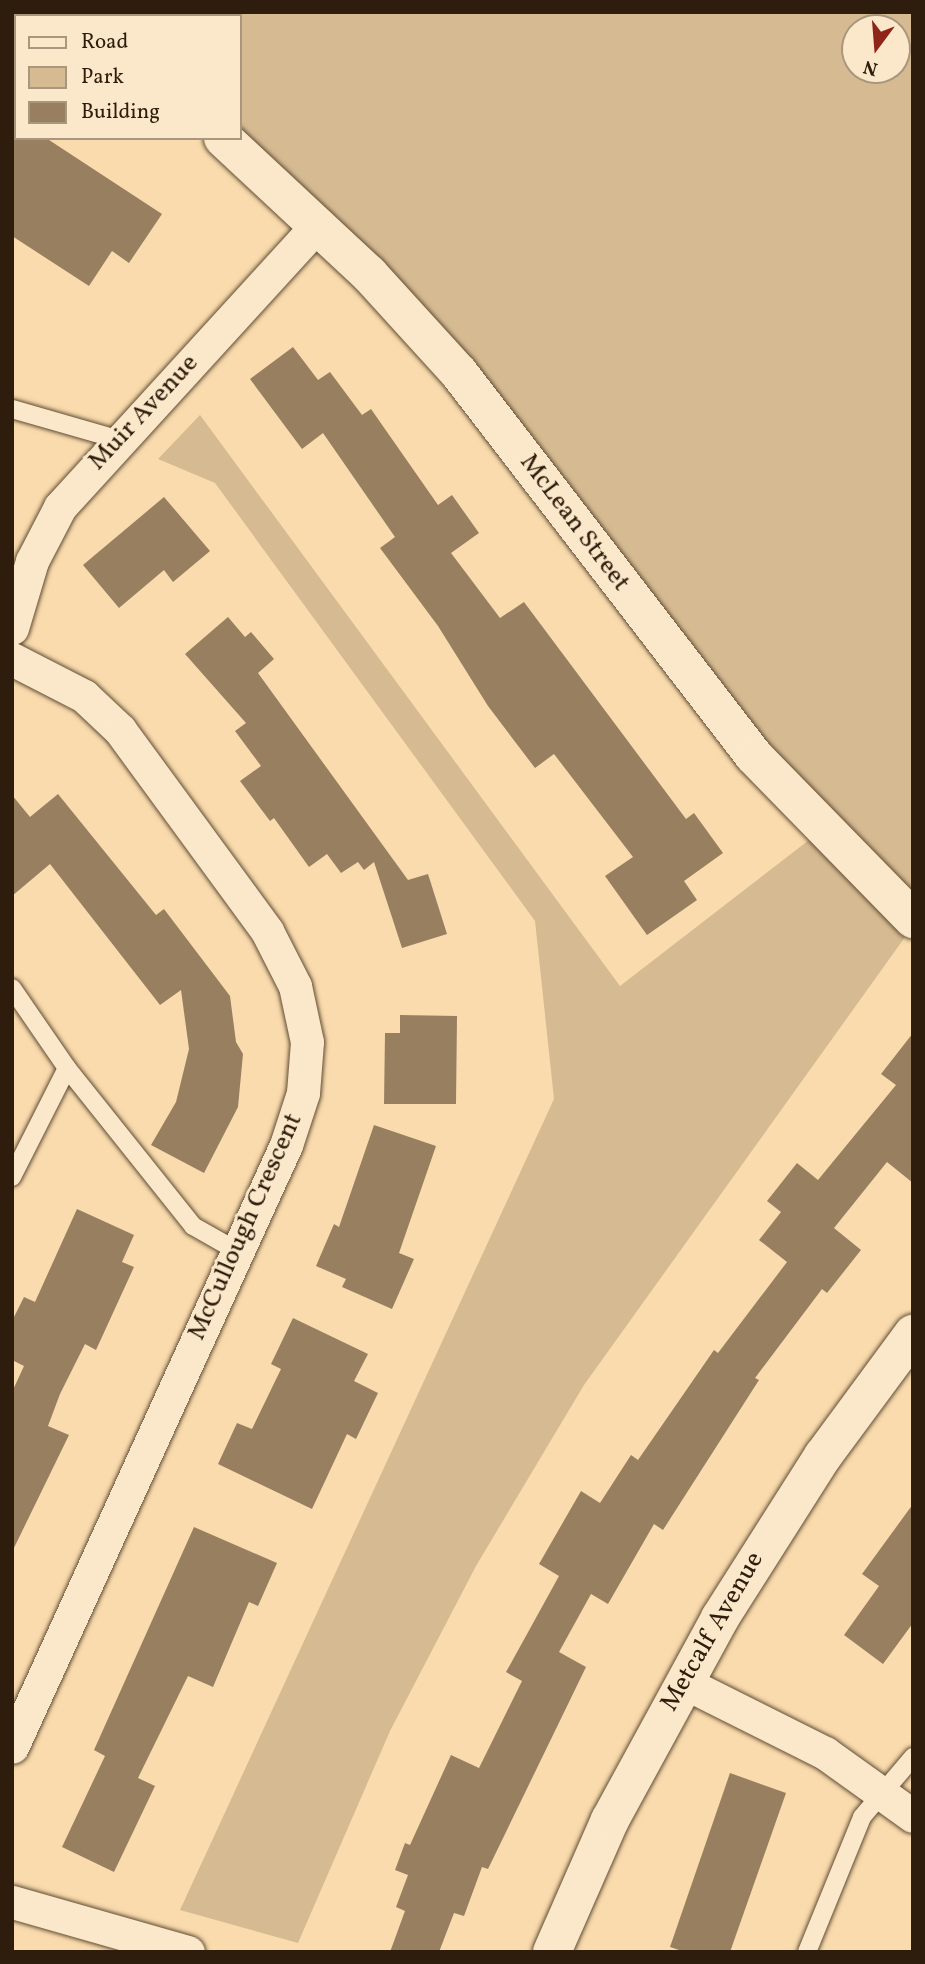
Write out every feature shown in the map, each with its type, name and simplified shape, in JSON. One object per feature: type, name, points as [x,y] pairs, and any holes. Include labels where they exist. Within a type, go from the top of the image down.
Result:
[{"type":"street","name":"McLean Street","points":[[225,140],[318,224],[459,373],[754,756],[913,919]]},
{"type":"street","name":"Muir Avenue","points":[[12,628],[32,561],[48,526],[74,490],[318,224]]},
{"type":"street","name":"McCullough Crescent","points":[[12,659],[84,696],[120,730],[267,931],[295,986],[307,1042],[303,1093],[286,1144],[12,1747]]},
{"type":"street","name":"Metcalf Avenue","points":[[552,1952],[610,1820],[683,1682],[790,1505],[913,1334]]},
{"type":"street","points":[[683,1682],[825,1753],[913,1816]]},
{"type":"street","points":[[12,1902],[180,1951]]},
{"type":"lane","points":[[12,409],[120,440]]},
{"type":"lane","points":[[12,988],[67,1068],[200,1234],[237,1251]]},
{"type":"lane","points":[[12,1177],[67,1068]]},
{"type":"lane","points":[[807,1952],[862,1817],[913,1757]]},
{"type":"green space","points":[[61,12],[913,12],[913,926],[584,1385],[476,1566],[390,1731],[298,1943],[180,1910],[554,1099],[535,921],[215,483],[158,459],[200,415],[620,986],[822,830],[242,140],[242,14]]},
{"type":"building","points":[[12,138],[49,140],[162,214],[129,263],[112,251],[89,286],[12,236]]},
{"type":"building","points":[[293,347],[318,380],[330,372],[362,415],[371,409],[438,505],[452,495],[479,533],[451,553],[500,618],[524,602],[686,819],[694,813],[723,853],[684,881],[697,900],[647,935],[605,876],[633,857],[554,754],[535,768],[488,706],[438,626],[380,548],[395,537],[323,433],[302,449],[250,379]]},
{"type":"building","points":[[164,497],[210,551],[173,582],[164,570],[119,608],[83,565]]},
{"type":"building","points":[[228,617],[245,637],[251,632],[274,659],[258,673],[408,880],[428,874],[447,934],[402,948],[374,862],[364,870],[358,862],[341,873],[327,854],[309,867],[274,818],[270,821],[240,781],[261,766],[235,731],[246,723],[185,654]]},
{"type":"building","points":[[58,794],[156,915],[164,909],[230,996],[236,1042],[243,1054],[238,1107],[204,1173],[151,1145],[176,1102],[189,1049],[181,990],[160,1005],[50,864],[12,896],[12,795],[30,817]]},
{"type":"building","points":[[400,1015],[457,1016],[456,1104],[384,1104],[385,1033],[400,1033]]},
{"type":"building","points":[[913,1033],[913,1183],[887,1162],[834,1228],[861,1250],[827,1293],[822,1289],[755,1378],[759,1380],[663,1530],[654,1524],[608,1604],[591,1594],[559,1652],[586,1667],[488,1869],[482,1867],[464,1916],[454,1913],[439,1952],[390,1952],[405,1911],[396,1907],[408,1875],[395,1870],[405,1843],[410,1845],[451,1755],[479,1768],[522,1681],[506,1672],[559,1576],[539,1564],[581,1491],[600,1503],[631,1455],[638,1460],[714,1350],[718,1353],[787,1262],[759,1240],[781,1212],[767,1201],[797,1163],[818,1180],[896,1085],[881,1074]]},
{"type":"building","points":[[374,1125],[436,1146],[399,1253],[414,1259],[392,1309],[342,1287],[346,1279],[316,1266],[334,1224],[339,1227]]},
{"type":"building","points":[[77,1209],[134,1235],[122,1262],[134,1267],[96,1350],[85,1344],[60,1394],[48,1426],[69,1435],[12,1552],[12,1392],[24,1366],[12,1360],[12,1321],[24,1297],[35,1302]]},
{"type":"building","points":[[293,1318],[368,1354],[354,1381],[378,1393],[356,1439],[347,1434],[312,1509],[218,1464],[237,1423],[252,1429],[281,1369],[271,1364]]},
{"type":"building","points":[[913,1504],[913,1623],[883,1664],[844,1635],[879,1586],[862,1574]]},
{"type":"building","points":[[194,1527],[277,1563],[258,1606],[249,1602],[213,1687],[188,1676],[138,1778],[155,1786],[114,1872],[62,1847],[105,1756],[94,1750]]},
{"type":"building","points":[[730,1773],[786,1793],[730,1952],[685,1952],[670,1947]]}]
